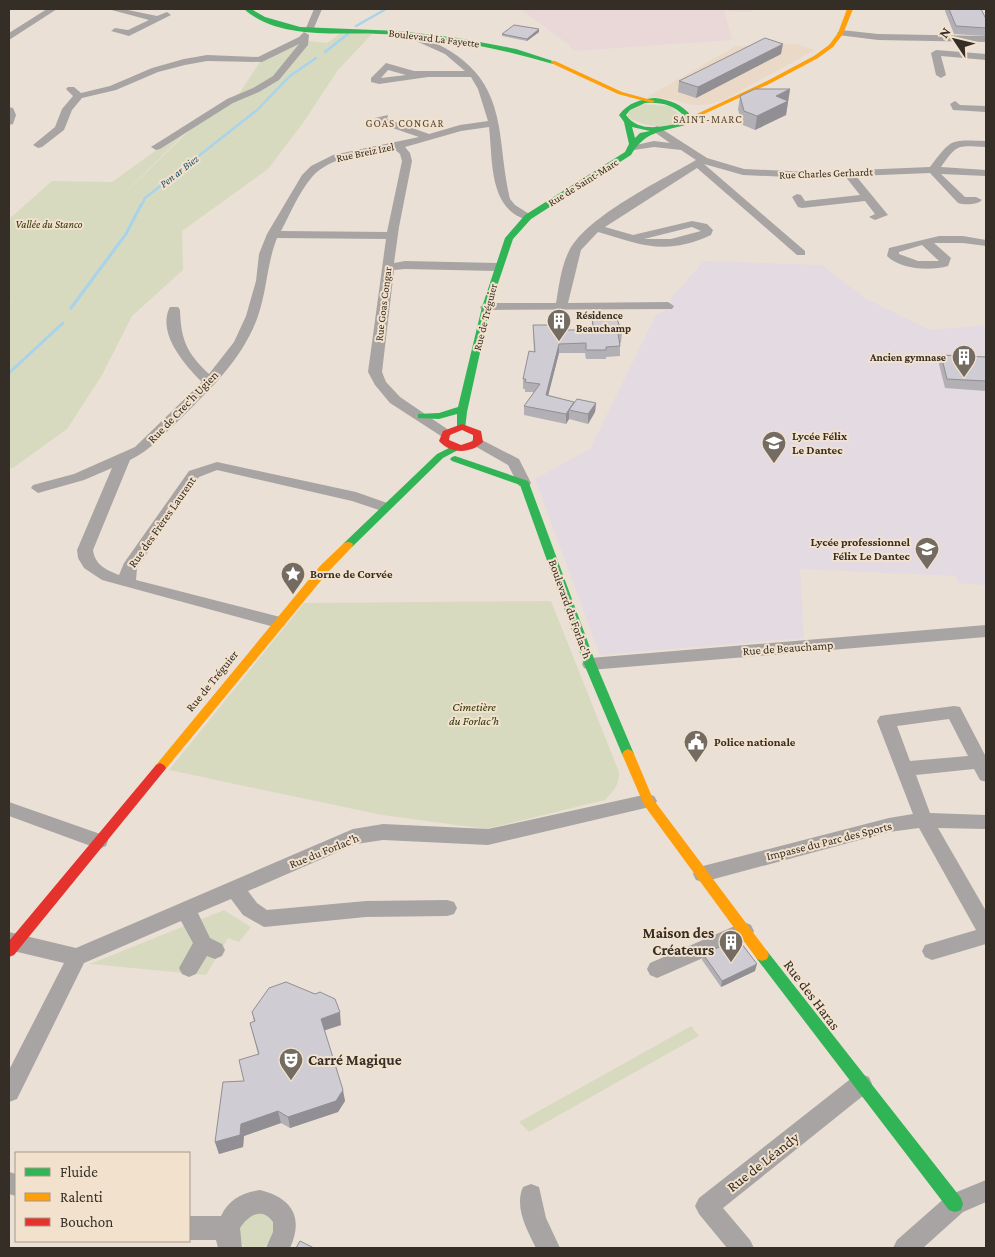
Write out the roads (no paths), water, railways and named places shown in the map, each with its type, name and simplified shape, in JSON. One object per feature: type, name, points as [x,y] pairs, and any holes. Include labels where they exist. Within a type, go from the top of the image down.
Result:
[{"type":"main road","name":"Boulevard La Fayette","points":[[247,9],[252,14],[268,22],[306,32],[408,34],[453,38],[499,46],[583,73],[617,92],[652,101],[670,103],[682,108]]},
{"type":"main road","points":[[617,92],[624,109],[622,118],[627,122],[640,127],[658,129],[676,127],[816,57],[831,46],[841,33],[850,9]]},
{"type":"main road","points":[[624,109],[635,103],[652,101]]},
{"type":"main road","points":[[682,108],[719,106]]},
{"type":"main road","points":[[682,108],[687,112],[687,120]]},
{"type":"main road","points":[[627,122],[632,146]]},
{"type":"main road","name":"Rue de Saint-Marc","points":[[528,217],[621,158],[643,135],[658,129]]},
{"type":"main road","name":"Rue de Tréguier","points":[[462,427],[463,409],[497,267],[509,238],[528,217]]},
{"type":"main road","points":[[421,416],[439,416],[463,409]]},
{"type":"main road","points":[[455,454],[444,441],[446,433],[462,427],[472,429],[478,433],[478,442]]},
{"type":"main road","name":"Rue de Tréguier","points":[[11,945],[324,569],[385,507],[440,456],[455,454],[478,442]]},
{"type":"main road","name":"Boulevard du Forlac'h","points":[[455,454],[524,483],[590,664],[648,801]]},
{"type":"main road","name":"Rue des Haras","points":[[648,801],[861,1084],[955,1204]]},
{"type":"street","points":[[10,36],[53,9]]},
{"type":"street","points":[[112,9],[158,19]]},
{"type":"street","points":[[156,147],[230,101],[256,90],[276,78],[303,44],[306,32],[318,9]]},
{"type":"street","points":[[115,31],[129,33],[167,15]]},
{"type":"street","points":[[38,145],[60,128],[75,92],[113,88],[154,70],[184,62],[216,58],[259,60],[306,32]]},
{"type":"street","points":[[841,33],[923,38],[986,39]]},
{"type":"street","points":[[408,34],[459,59],[474,74],[488,95],[505,199],[511,207],[528,217]]},
{"type":"street","points":[[923,38],[926,52],[986,57]]},
{"type":"street","points":[[936,52],[942,75]]},
{"type":"street","points":[[425,75],[474,74]]},
{"type":"street","points":[[955,104],[956,108],[986,110]]},
{"type":"street","points":[[9,110],[11,116],[9,122]]},
{"type":"street","points":[[384,117],[379,120],[430,137]]},
{"type":"street","name":"Rue Breiz Izel","points":[[273,234],[306,177],[315,168],[337,158],[397,146],[460,128],[494,123]]},
{"type":"street","points":[[632,146],[677,143],[676,127]]},
{"type":"street","name":"Rue Charles Gerhardt","points":[[658,129],[701,162],[734,170],[781,176],[934,169],[986,173]]},
{"type":"street","points":[[976,200],[962,202],[937,176],[934,169],[951,146],[960,143],[986,144]]},
{"type":"street","name":"Rue Goas Congar","points":[[397,146],[405,153],[407,161],[387,268],[375,372],[378,384],[388,395],[446,433]]},
{"type":"street","points":[[561,307],[574,251],[584,239],[596,228],[701,162],[801,253]]},
{"type":"street","points":[[719,180],[734,170]]},
{"type":"street","points":[[848,174],[882,215],[874,217]]},
{"type":"street","points":[[797,196],[802,205],[867,198]]},
{"type":"street","points":[[596,228],[654,246],[703,235],[708,232],[703,226],[692,224],[643,235],[638,237],[638,240]]},
{"type":"street","points":[[273,234],[392,236]]},
{"type":"street","name":"Rue de Crec'h Ugien","points":[[38,488],[58,484],[123,459],[140,450],[210,382],[240,343],[252,316],[262,281],[265,254],[273,234]]},
{"type":"street","points":[[925,242],[966,238],[986,243]]},
{"type":"street","points":[[387,268],[405,265],[497,267]]},
{"type":"street","points":[[486,307],[668,306]]},
{"type":"street","points":[[174,310],[173,334],[180,349],[188,361],[210,382]]},
{"type":"street","points":[[478,442],[514,462],[524,483]]},
{"type":"street","points":[[123,459],[86,550],[85,559],[91,568],[130,584]]},
{"type":"street","name":"Rue des Frères Laurent","points":[[278,622],[130,584],[127,576],[129,567],[194,474],[217,466],[356,497],[385,507]]},
{"type":"street","name":"Rue de Beauchamp","points":[[590,664],[986,632]]},
{"type":"street","points":[[903,768],[983,768],[954,712],[886,721],[903,768],[924,820],[986,930]]},
{"type":"street","name":"Rue du Forlac'h","points":[[77,957],[235,890],[353,837],[383,832],[488,837],[648,801]]},
{"type":"street","points":[[9,809],[99,841]]},
{"type":"street","name":"Impasse du Parc des Sports","points":[[703,874],[854,833],[924,820],[986,822]]},
{"type":"street","points":[[235,890],[250,909],[264,919],[366,908],[447,908]]},
{"type":"street","points":[[186,910],[209,947],[189,968]]},
{"type":"street","points":[[657,969],[744,930]]},
{"type":"street","points":[[932,950],[986,936]]},
{"type":"street","points":[[9,1092],[77,957],[11,945]]},
{"type":"street","name":"Rue de Léandy","points":[[742,1248],[707,1206],[861,1084]]},
{"type":"street","points":[[905,1248],[955,1204],[986,1191]]},
{"type":"street","points":[[530,1195],[535,1220],[548,1248]]},
{"type":"street","points":[[190,1228],[229,1238],[232,1218],[243,1206],[258,1201],[272,1204],[282,1213],[285,1220],[285,1235],[278,1248]]},
{"type":"waterway","name":"Pen ar Biez","points":[[356,26],[386,9]]},
{"type":"waterway","name":"Pen ar Biez","points":[[325,52],[348,34]]},
{"type":"waterway","name":"Pen ar Biez","points":[[141,206],[145,198],[257,110],[290,76],[316,58]]},
{"type":"waterway","name":"Pen ar Biez","points":[[71,308],[126,234],[141,205]]},
{"type":"waterway","name":"Pen ar Biez","points":[[9,373],[63,323]]},
{"type":"place","name":"Résidence Beauchamp","points":[[559,342]]},
{"type":"place","name":"Ancien gymnase","points":[[964,378]]},
{"type":"place","name":"Lycée Félix Le Dantec","points":[[774,464]]},
{"type":"place","name":"Lycée professionnel Félix Le Dantec","points":[[927,570]]},
{"type":"place","name":"Borne de Corvée","points":[[293,595]]},
{"type":"place","name":"Police nationale","points":[[696,763]]},
{"type":"place","name":"Maison des Créateurs","points":[[731,963]]},
{"type":"place","name":"Carré Magique","points":[[291,1081]]},
{"type":"district","name":"SAINT-MARC","points":[[708,119]]},
{"type":"district","name":"GOAS CONGAR","points":[[405,123]]},
{"type":"park label","name":"Vallée du Stanco","points":[[49,224]]},
{"type":"park label","name":"Cimetière du Forlac’h","points":[[474,714]]}]
